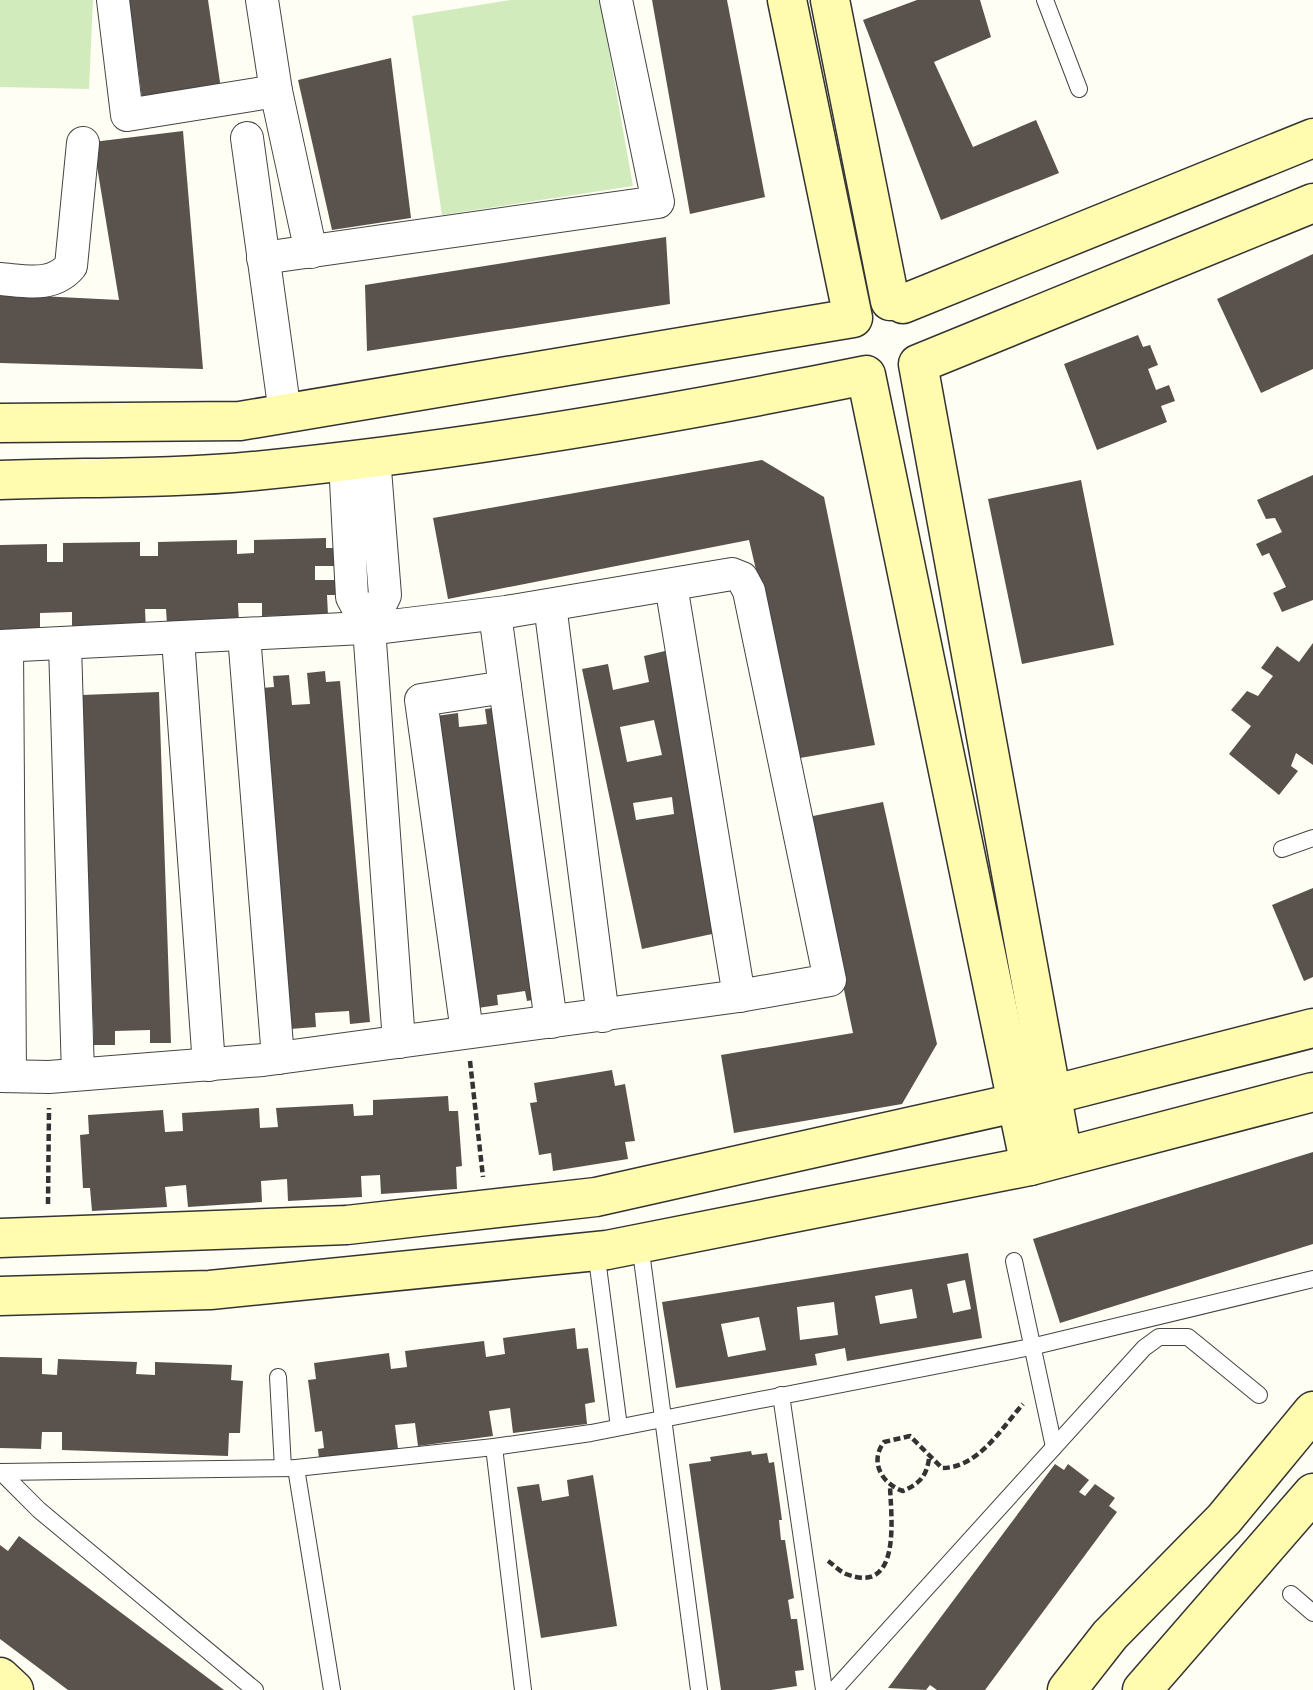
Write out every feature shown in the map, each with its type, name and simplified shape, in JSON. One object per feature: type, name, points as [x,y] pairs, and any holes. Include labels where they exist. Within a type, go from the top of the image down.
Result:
[{"type":"street","points":[[113,0],[127,115],[276,91]]},
{"type":"street","points":[[261,0],[276,91],[311,252]]},
{"type":"street","points":[[263,258],[658,202],[616,0]]},
{"type":"street","points":[[787,0],[853,318]]},
{"type":"street","points":[[830,0],[896,303]]},
{"type":"street","points":[[247,138],[285,413]]},
{"type":"street","points":[[896,303],[1313,138]]},
{"type":"street","points":[[0,279],[50,282],[62,277],[71,267],[83,143]]},
{"type":"street","points":[[1046,1161],[918,364],[926,342],[925,330],[913,311],[896,303],[875,302],[862,308],[847,330],[849,356],[866,375],[877,379],[899,378],[918,364],[1313,203]]},
{"type":"street","points":[[0,423],[240,421],[853,318]]},
{"type":"street","points":[[0,480],[251,471],[360,459],[690,411],[866,375]]},
{"type":"street","points":[[866,375],[1034,1099]]},
{"type":"street","points":[[360,459],[385,595],[369,628],[399,1042]]},
{"type":"street","points":[[732,573],[742,578],[749,591],[830,980],[603,1016],[278,1058],[64,1076],[5,1076],[4,646],[369,628],[495,614],[732,573]]},
{"type":"street","points":[[671,585],[739,996]]},
{"type":"street","points":[[550,605],[603,1016]]},
{"type":"street","points":[[495,614],[551,1022]]},
{"type":"street","points":[[244,635],[278,1058]]},
{"type":"street","points":[[178,639],[209,1065]]},
{"type":"street","points":[[64,1076],[65,645]]},
{"type":"street","points":[[467,1032],[421,700],[505,687]]},
{"type":"street","points":[[0,1238],[347,1225],[596,1197],[1034,1099],[1313,1028]]},
{"type":"street","points":[[0,1296],[210,1290],[614,1248],[1046,1161],[1313,1092]]},
{"type":"street","points":[[596,1197],[614,1248]]},
{"type":"street","points":[[1067,1690],[1110,1635],[1224,1519],[1313,1410]]},
{"type":"street","points":[[1142,1690],[1313,1493]]},
{"type":"street","points":[[0,1676],[13,1690]]},
{"type":"lane","points":[[1045,0],[1079,89]]},
{"type":"lane","points":[[1282,849],[1313,838]]},
{"type":"lane","points":[[614,1248],[663,1419],[699,1690]]},
{"type":"lane","points":[[614,1248],[619,1427]]},
{"type":"lane","points":[[1014,1261],[1054,1447]]},
{"type":"lane","points":[[0,1472],[289,1468],[494,1447],[663,1419],[1031,1347],[1313,1279]]},
{"type":"lane","points":[[834,1690],[1144,1348],[1159,1337],[1188,1337],[1259,1395]]},
{"type":"lane","points":[[278,1377],[289,1468],[332,1690]]},
{"type":"lane","points":[[781,1395],[824,1690]]},
{"type":"lane","points":[[494,1447],[523,1690]]},
{"type":"lane","points":[[0,1472],[39,1510],[255,1690]]},
{"type":"lane","points":[[1291,1594],[1313,1613]]},
{"type":"path","points":[[467,1032],[487,1209]]},
{"type":"path","points":[[48,1236],[64,1076]]},
{"type":"path","points":[[806,1564],[830,1561],[842,1573],[852,1576],[871,1576],[883,1568],[890,1557],[891,1540],[890,1486],[877,1467],[878,1450],[884,1442],[910,1436],[929,1459],[942,1468],[958,1468],[977,1456],[1040,1385]]},
{"type":"path","points":[[890,1486],[903,1491],[918,1484],[926,1473],[929,1459]]},
{"type":"green space","points":[[0,0],[93,0],[89,89],[0,87]]},
{"type":"green space","points":[[510,0],[600,0],[633,186],[442,215],[412,16]]},
{"type":"building","points":[[129,0],[208,0],[221,89],[143,105]]},
{"type":"building","points":[[652,0],[727,0],[765,197],[690,214]]},
{"type":"building","points":[[917,0],[980,0],[991,37],[934,62],[973,147],[1036,120],[1059,173],[941,220],[863,20]]},
{"type":"building","points":[[391,58],[411,218],[332,230],[298,80]]},
{"type":"building","points":[[183,131],[203,369],[0,363],[0,294],[119,300],[93,142]]},
{"type":"building","points":[[666,237],[670,304],[367,351],[365,285]]},
{"type":"building","points":[[1313,254],[1313,369],[1261,393],[1217,299]]},
{"type":"building","points":[[1138,335],[1143,347],[1150,345],[1158,365],[1148,369],[1156,390],[1169,385],[1175,401],[1161,406],[1167,422],[1097,450],[1064,364]]},
{"type":"building","points":[[762,460],[824,497],[875,745],[800,758],[749,540],[448,599],[433,518]]},
{"type":"building","points":[[1313,475],[1313,600],[1282,612],[1273,593],[1286,587],[1269,553],[1262,556],[1256,544],[1282,532],[1275,518],[1266,519],[1257,500]]},
{"type":"building","points":[[1081,480],[1114,645],[1022,664],[988,499]]},
{"type":"building","points":[[326,538],[326,548],[337,548],[337,566],[315,566],[315,580],[338,580],[338,595],[327,595],[328,615],[262,616],[262,603],[238,603],[239,623],[167,625],[166,609],[145,609],[146,631],[72,632],[72,612],[40,613],[40,629],[0,630],[0,545],[47,544],[47,562],[63,562],[63,543],[140,542],[140,556],[158,556],[158,542],[237,540],[237,554],[254,553],[254,540]]},
{"type":"building","points":[[1313,643],[1313,765],[1296,753],[1291,766],[1298,771],[1279,795],[1229,754],[1251,726],[1231,710],[1247,691],[1258,696],[1273,676],[1261,668],[1277,646],[1299,662]]},
{"type":"building","points":[[665,651],[726,931],[642,949],[582,669],[608,664],[613,690],[649,682],[644,656]],"holes":[[[654,720],[662,755],[627,762],[620,727]],[[672,797],[674,814],[636,820],[633,803]]]},
{"type":"building","points":[[325,671],[326,682],[340,681],[370,1022],[350,1024],[349,1011],[315,1013],[316,1027],[290,1029],[261,688],[274,687],[273,676],[289,675],[292,705],[310,704],[307,673]]},
{"type":"building","points":[[159,692],[171,1043],[150,1043],[150,1030],[115,1031],[115,1045],[94,1045],[82,695]]},
{"type":"building","points":[[502,707],[544,998],[527,1001],[525,991],[497,995],[498,1005],[478,1008],[436,716],[458,713],[459,727],[487,724],[485,709]]},
{"type":"building","points":[[883,802],[937,1044],[902,1104],[734,1133],[721,1055],[853,1033],[808,817]]},
{"type":"building","points":[[1313,888],[1313,977],[1304,981],[1272,905]]},
{"type":"building","points":[[612,1070],[615,1086],[625,1084],[635,1141],[625,1142],[628,1159],[553,1171],[551,1153],[539,1155],[530,1103],[537,1102],[534,1083]]},
{"type":"building","points":[[448,1096],[449,1111],[458,1111],[462,1166],[456,1167],[457,1189],[381,1194],[380,1175],[361,1176],[362,1197],[288,1201],[287,1179],[261,1181],[262,1202],[188,1207],[186,1185],[165,1187],[167,1207],[92,1211],[90,1188],[83,1188],[80,1135],[89,1134],[88,1115],[163,1110],[165,1132],[183,1131],[182,1113],[259,1108],[260,1128],[278,1127],[276,1108],[353,1104],[354,1116],[373,1115],[373,1100]]},
{"type":"building","points":[[1313,1152],[1313,1244],[1060,1323],[1033,1239]]},
{"type":"building","points":[[968,1253],[982,1338],[847,1361],[845,1348],[815,1354],[817,1365],[676,1388],[662,1302]],"holes":[[[965,1280],[971,1309],[953,1313],[947,1284]],[[912,1289],[917,1318],[880,1324],[875,1296]],[[834,1302],[838,1335],[800,1340],[797,1307]],[[759,1317],[766,1350],[728,1357],[721,1324]]]},
{"type":"building","points":[[575,1328],[577,1349],[588,1348],[595,1402],[585,1404],[587,1424],[513,1433],[510,1408],[489,1411],[493,1436],[418,1446],[415,1423],[395,1425],[398,1449],[319,1459],[318,1449],[324,1448],[322,1431],[315,1432],[308,1380],[316,1379],[314,1363],[389,1353],[391,1369],[407,1367],[405,1351],[484,1341],[486,1357],[505,1354],[503,1338]]},
{"type":"building","points":[[0,1357],[42,1358],[42,1374],[57,1375],[58,1359],[137,1362],[136,1374],[155,1375],[155,1362],[232,1365],[231,1380],[243,1381],[240,1433],[229,1433],[228,1456],[62,1450],[62,1432],[42,1432],[41,1449],[0,1448]]},
{"type":"building","points":[[751,1451],[752,1455],[767,1453],[769,1463],[774,1462],[782,1520],[779,1520],[781,1540],[785,1540],[794,1598],[788,1600],[791,1619],[797,1619],[804,1670],[795,1671],[797,1686],[771,1690],[721,1690],[689,1464],[711,1461],[710,1457]]},
{"type":"building","points":[[1055,1464],[1064,1470],[1068,1464],[1089,1480],[1079,1492],[1085,1496],[1095,1484],[1115,1498],[1109,1506],[1117,1512],[985,1690],[937,1690],[930,1685],[926,1690],[888,1688]]},
{"type":"building","points":[[593,1475],[617,1626],[541,1638],[517,1487],[539,1484],[542,1501],[569,1496],[567,1480]]},
{"type":"building","points":[[19,1536],[224,1690],[68,1690],[0,1639],[0,1545],[8,1551]]}]
